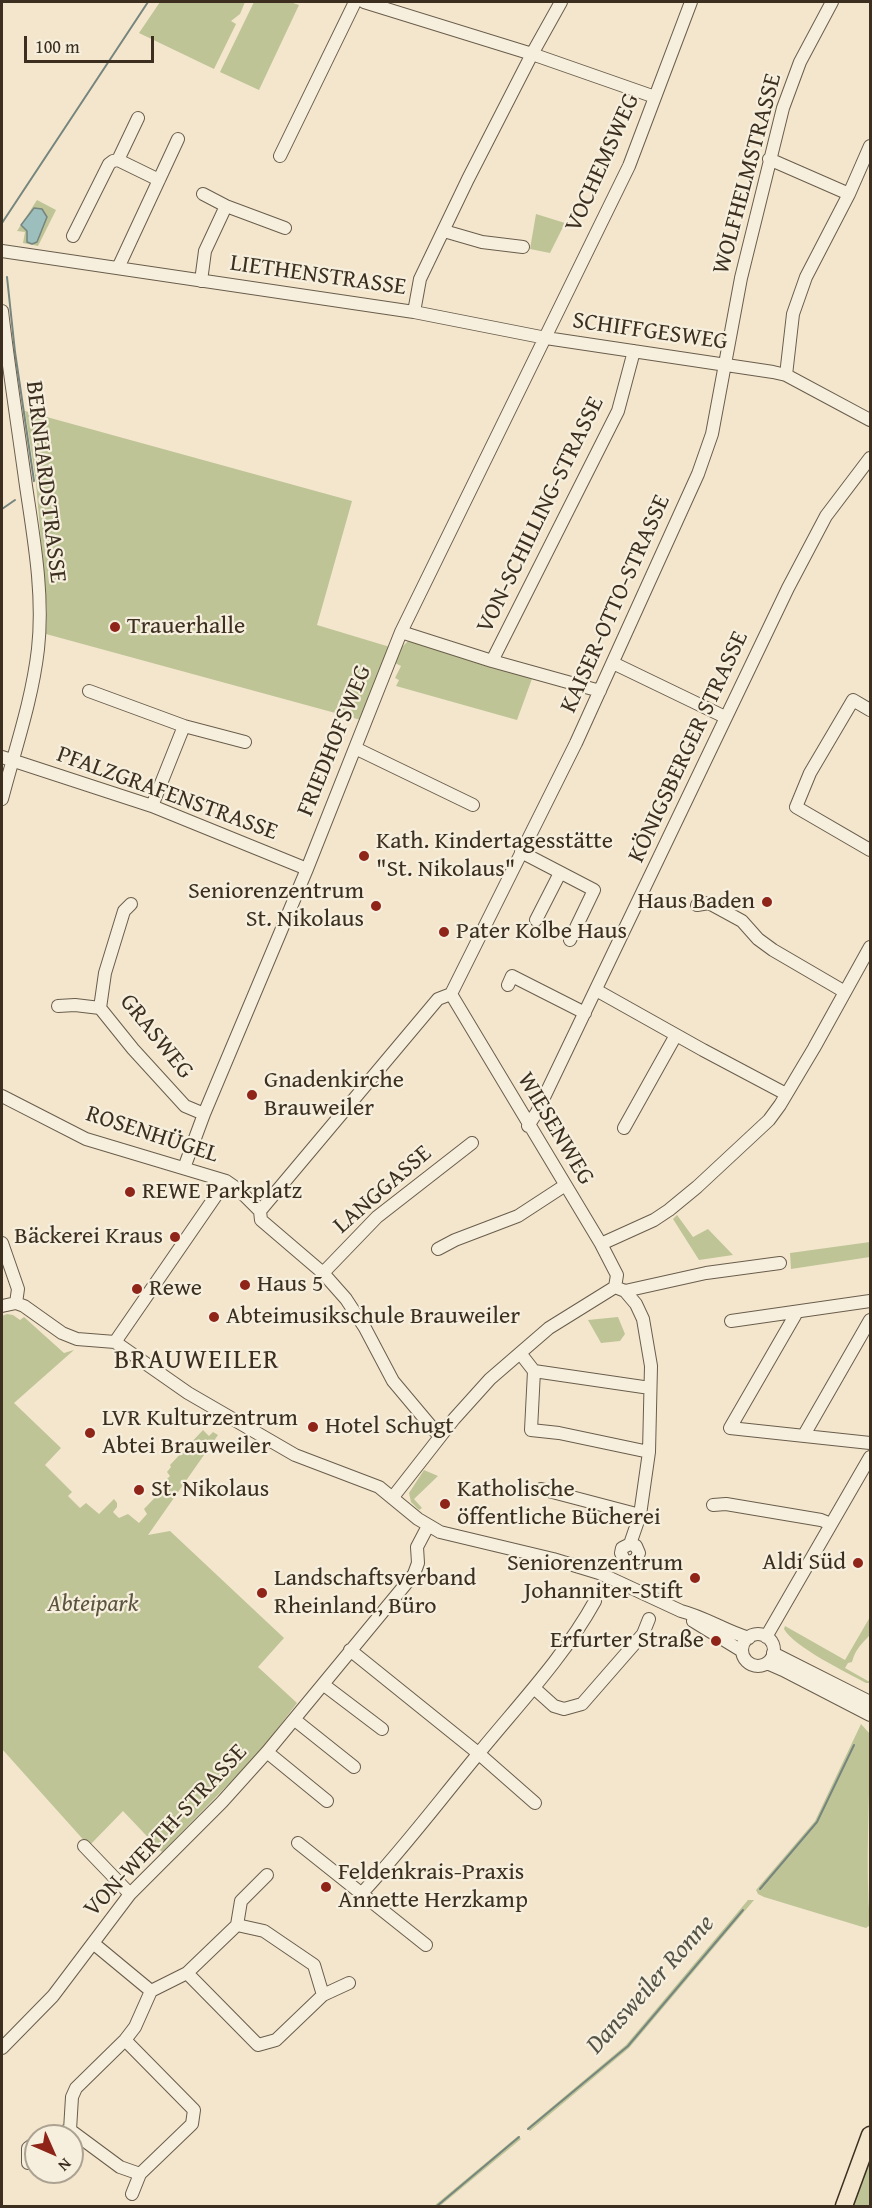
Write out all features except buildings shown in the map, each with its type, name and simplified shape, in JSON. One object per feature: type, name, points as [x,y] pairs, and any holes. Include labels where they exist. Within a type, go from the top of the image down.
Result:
[{"type":"main road","points":[[843,2206],[870,2135]]},
{"type":"street","points":[[280,156],[355,2]]},
{"type":"street","points":[[364,2],[532,54],[655,98]]},
{"type":"street","name":"LIETHENSTRASSE","points":[[2,251],[414,312],[420,279],[532,54],[561,2]]},
{"type":"street","name":"VOCHEMSWEG","points":[[546,338],[629,166],[691,2]]},
{"type":"street","name":"WOLFHELMSTRASSE","points":[[725,364],[741,278],[783,108],[800,62],[832,2]]},
{"type":"street","points":[[118,160],[138,118]]},
{"type":"street","points":[[118,268],[178,139]]},
{"type":"street","points":[[780,374],[793,314],[806,277],[849,194],[870,146]]},
{"type":"street","points":[[769,159],[849,194]]},
{"type":"street","points":[[73,236],[109,164],[113,161],[118,160],[159,180]]},
{"type":"street","name":"LIETHENSTRASSE","points":[[203,194],[226,206],[285,228]]},
{"type":"street","name":"LIETHENSTRASSE","points":[[201,281],[205,251],[226,206]]},
{"type":"street","points":[[444,231],[482,242],[523,248]]},
{"type":"street","name":"BERNHARDSTRASSE","points":[[2,311],[30,509],[40,608],[33,683],[25,721],[7,759],[2,799]]},
{"type":"street","name":"SCHIFFGESWEG","points":[[414,312],[546,338],[780,374],[870,420]]},
{"type":"street","name":"FRIEDHOFSWEG","points":[[184,1168],[204,1114],[307,869],[401,632],[546,338]]},
{"type":"street","name":"VON-SCHILLING-STRASSE","points":[[492,661],[618,411],[634,351]]},
{"type":"street","name":"KAISER-OTTO-STRASSE","points":[[260,1211],[438,999],[451,994],[561,774],[698,474],[712,434],[725,364]]},
{"type":"street","name":"KÖNIGSBERGER STRASSE","points":[[528,1126],[537,1112],[725,717],[825,516],[870,458]]},
{"type":"street","points":[[401,632],[492,661],[600,691]]},
{"type":"street","points":[[613,663],[725,717]]},
{"type":"street","points":[[89,691],[184,726],[244,742]]},
{"type":"street","points":[[870,710],[853,700],[810,773],[796,807],[870,850]]},
{"type":"street","points":[[152,806],[184,726]]},
{"type":"street","points":[[355,748],[473,805]]},
{"type":"street","name":"PFALZGRAFENSTRASSE","points":[[7,759],[152,806],[307,869]]},
{"type":"street","points":[[521,852],[594,890],[570,940]]},
{"type":"street","points":[[536,920],[560,873]]},
{"type":"street","points":[[697,905],[709,903],[742,921],[765,945],[845,992]]},
{"type":"street","name":"GRASWEG","points":[[130,904],[124,911],[105,973],[100,1008],[133,1049],[185,1106],[204,1114]]},
{"type":"street","points":[[601,1244],[654,1220],[697,1187],[769,1120],[870,947]]},
{"type":"street","points":[[508,986],[512,976],[585,1013]]},
{"type":"street","points":[[596,990],[786,1094]]},
{"type":"street","name":"WIESENWEG","points":[[451,994],[528,1126],[601,1244],[617,1275],[620,1289]]},
{"type":"street","points":[[58,1006],[75,1005],[100,1008]]},
{"type":"street","points":[[624,1128],[676,1035]]},
{"type":"street","name":"ROSENHÜGEL","points":[[2,1096],[86,1139],[226,1181]]},
{"type":"street","name":"LANGGASSE","points":[[323,1273],[376,1217],[472,1143]]},
{"type":"street","points":[[115,1342],[226,1181],[239,1190],[260,1211],[261,1220],[323,1273],[346,1299],[365,1328],[393,1381],[440,1437]]},
{"type":"street","points":[[438,1250],[455,1240],[518,1216],[564,1186]]},
{"type":"street","points":[[2,1243],[18,1289],[16,1303]]},
{"type":"street","points":[[393,1497],[490,1379],[549,1328],[620,1289],[706,1273],[780,1263]]},
{"type":"street","points":[[620,1289],[636,1304],[643,1319],[651,1366],[649,1452],[640,1515],[630,1544]]},
{"type":"street","points":[[731,1321],[870,1301]]},
{"type":"street","points":[[2,1305],[16,1303],[31,1310],[62,1333],[77,1338],[115,1342],[188,1393],[289,1452],[309,1462],[371,1483],[393,1497],[428,1526],[447,1535],[552,1559],[599,1573],[681,1611],[695,1614],[749,1638]]},
{"type":"street","points":[[797,1312],[730,1428],[870,1443]]},
{"type":"street","points":[[804,1435],[870,1320]]},
{"type":"street","points":[[520,1353],[534,1371],[531,1430],[559,1433],[649,1452]]},
{"type":"street","points":[[534,1371],[650,1388]]},
{"type":"street","points":[[766,1637],[870,1457]]},
{"type":"street","points":[[541,1489],[640,1515]]},
{"type":"street","points":[[713,1505],[726,1503],[821,1520],[831,1524]]},
{"type":"street","name":"VON-WERTH-STRASSE","points":[[2,2048],[53,1996],[130,1894],[222,1802],[324,1685],[350,1650],[414,1574],[417,1569],[420,1539],[428,1526]]},
{"type":"street","points":[[362,1893],[410,1840],[534,1688],[579,1629],[595,1601]]},
{"type":"street","points":[[681,1611],[742,1652]]},
{"type":"street","points":[[534,1688],[554,1706],[564,1709],[582,1704],[643,1634],[649,1619]]},
{"type":"street","points":[[757,1635],[766,1637],[773,1646],[770,1658],[753,1666],[745,1660],[742,1646],[749,1638],[757,1635]]},
{"type":"street","points":[[350,1650],[535,1803]]},
{"type":"street","points":[[770,1658],[869,1712]]},
{"type":"street","points":[[324,1685],[382,1729]]},
{"type":"street","points":[[295,1720],[354,1767]]},
{"type":"street","name":"VON-WERTH-STRASSE","points":[[267,1752],[327,1801]]},
{"type":"street","points":[[298,1843],[426,1945]]},
{"type":"street","points":[[84,1846],[130,1894]]},
{"type":"street","points":[[70,2124],[72,2097],[76,2088],[125,2040],[135,2027],[151,1991],[187,1973],[237,1925],[241,1901],[267,1875]]},
{"type":"street","points":[[237,1925],[264,1931],[314,1965],[324,1995]]},
{"type":"street","points":[[93,1943],[151,1991]]},
{"type":"street","points":[[187,1973],[258,2045],[276,2040],[324,1995],[349,1983]]},
{"type":"street","points":[[125,2040],[194,2110],[192,2124],[140,2174],[132,2194]]},
{"type":"street","points":[[84,2141],[120,2168],[140,2174]]},
{"type":"green space","points":[[160,2],[245,2],[240,14],[231,21],[236,24],[214,69],[139,33]]},
{"type":"green space","points":[[254,2],[290,2],[299,5],[259,90],[220,72]]},
{"type":"green space","points":[[37,200],[56,210],[38,246],[23,243],[25,232],[17,231]]},
{"type":"green space","points":[[536,214],[565,223],[550,253],[530,249]]},
{"type":"green space","points":[[25,411],[352,501],[317,625],[390,647],[361,720],[46,634],[47,611],[36,483]]},
{"type":"green space","points":[[409,640],[533,676],[517,720],[396,686],[399,680],[395,678],[401,666],[395,663],[402,647]]},
{"type":"green space","points":[[677,1215],[693,1237],[708,1229],[733,1255],[699,1260],[673,1219]]},
{"type":"green space","points":[[870,1242],[870,1257],[791,1269],[790,1253]]},
{"type":"green space","name":"Abteipark","points":[[7,1314],[20,1320],[24,1317],[64,1353],[74,1350],[14,1403],[61,1448],[45,1465],[72,1492],[68,1496],[80,1508],[86,1503],[99,1514],[114,1499],[117,1507],[113,1512],[119,1518],[128,1514],[139,1523],[147,1514],[144,1509],[169,1483],[166,1480],[170,1476],[167,1472],[170,1465],[203,1430],[209,1436],[213,1432],[218,1435],[148,1535],[170,1531],[284,1638],[258,1667],[297,1703],[259,1753],[162,1852],[123,1811],[89,1846],[2,1749],[2,1316]]},
{"type":"green space","points":[[618,1317],[625,1334],[620,1341],[601,1343],[588,1320]]},
{"type":"green space","points":[[424,1470],[438,1476],[414,1499],[422,1508],[419,1510],[411,1502],[409,1493]]},
{"type":"green space","points":[[870,1617],[870,1635],[857,1650],[852,1662],[848,1663],[845,1668],[870,1683],[866,1683],[809,1651],[784,1629],[785,1626],[845,1660]]},
{"type":"green space","points":[[861,1724],[870,1734],[868,1853],[870,1925],[866,1928],[764,1897],[756,1890],[815,1821]]},
{"type":"green space","points":[[748,1900],[754,1900],[629,2048],[530,2131],[527,2128],[626,2045]]},
{"type":"green space","points":[[518,2136],[521,2139],[440,2206],[434,2206]]},
{"type":"green space","points":[[870,2156],[870,2206],[851,2206]]},
{"type":"water","points":[[34,208],[42,209],[47,217],[37,242],[32,244],[27,242],[27,231],[21,225]]},
{"type":"waterway","points":[[2,223],[148,2]]},
{"type":"waterway","points":[[7,277],[15,352],[34,481]]},
{"type":"waterway","points":[[2,509],[15,500]]},
{"type":"waterway","name":"Dansweiler Ronne","points":[[760,1889],[817,1822],[854,1745]]},
{"type":"waterway","name":"Dansweiler Ronne","points":[[528,2129],[628,2046],[743,1910]]},
{"type":"waterway","name":"Dansweiler Ronne","points":[[437,2206],[519,2137]]},
{"type":"place","name":"Trauerhalle","points":[[115,627]]},
{"type":"place","name":"Kath. Kindertagesstätte \"St. Nikolaus\"","points":[[364,856]]},
{"type":"place","name":"Haus Baden","points":[[767,902]]},
{"type":"place","name":"Seniorenzentrum St. Nikolaus","points":[[376,906]]},
{"type":"place","name":"Pater Kolbe Haus","points":[[444,932]]},
{"type":"place","name":"Gnadenkirche Brauweiler","points":[[252,1095]]},
{"type":"place","name":"REWE Parkplatz","points":[[130,1192]]},
{"type":"place","name":"Bäckerei Kraus","points":[[175,1237]]},
{"type":"place","name":"Haus 5","points":[[245,1285]]},
{"type":"place","name":"Rewe","points":[[137,1289]]},
{"type":"place","name":"Abteimusikschule Brauweiler","points":[[214,1317]]},
{"type":"place","name":"Hotel Schugt","points":[[313,1427]]},
{"type":"place","name":"LVR Kulturzentrum Abtei Brauweiler","points":[[90,1433]]},
{"type":"place","name":"St. Nikolaus","points":[[139,1490]]},
{"type":"place","name":"Katholische öffentliche Bücherei","points":[[445,1504]]},
{"type":"place","name":"Aldi Süd","points":[[858,1563]]},
{"type":"place","name":"Seniorenzentrum Johanniter-Stift","points":[[695,1578]]},
{"type":"place","name":"Landschaftsverband Rheinland, Büro","points":[[262,1593]]},
{"type":"place","name":"Erfurter Straße","points":[[716,1641]]},
{"type":"place","name":"Feldenkrais-Praxis Annette Herzkamp","points":[[326,1887]]},
{"type":"district","name":"BRAUWEILER","points":[[197,1361]]}]
